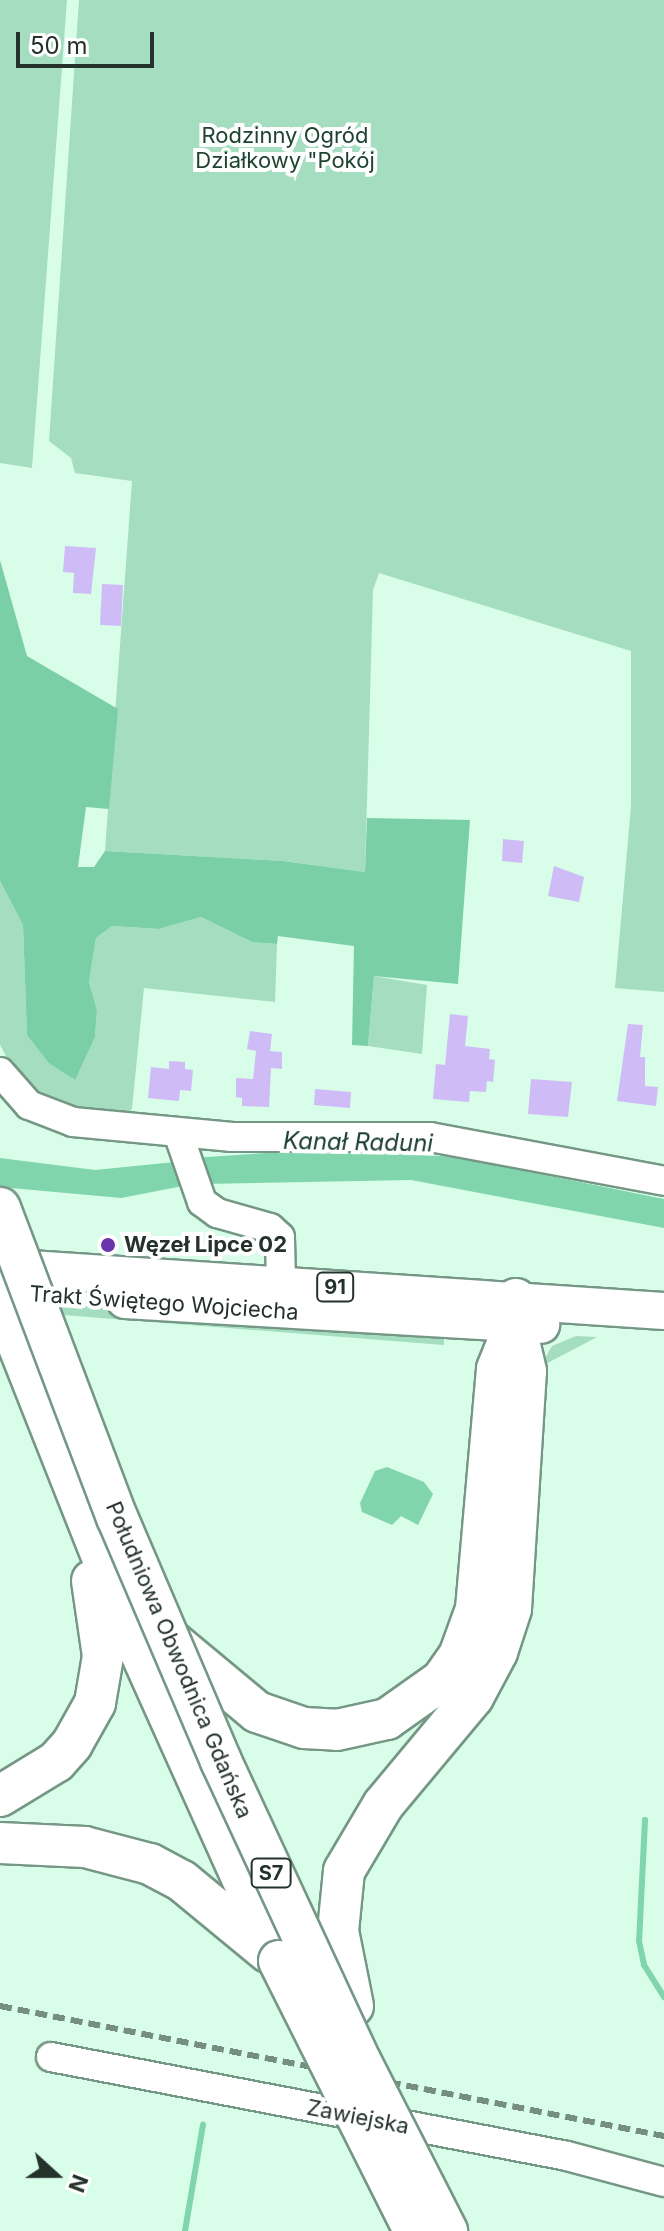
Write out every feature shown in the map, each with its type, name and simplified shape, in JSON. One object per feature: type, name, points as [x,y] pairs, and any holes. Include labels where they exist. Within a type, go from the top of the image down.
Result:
[{"type":"highway","name":"Południowa Obwodnica Gdańska","points":[[0,1208],[167,1637],[263,1855],[447,2231]]},
{"type":"highway","name":"Południowa Obwodnica Gdańska","points":[[0,1299],[68,1476],[177,1739],[279,1961],[414,2231]]},
{"type":"highway","points":[[167,1637],[241,1701],[287,1724],[337,1730],[362,1727],[414,1705],[442,1680],[470,1631],[509,1423],[526,1371],[516,1312]]},
{"type":"highway","points":[[383,2105],[371,2048],[342,1964],[339,1893],[349,1859],[367,1826],[450,1729],[497,1652],[513,1593],[509,1423]]},
{"type":"highway","points":[[0,1796],[40,1776],[72,1744],[95,1703],[100,1681],[102,1631],[74,1533],[68,1476]]},
{"type":"highway","points":[[0,1843],[85,1847],[150,1864],[182,1881],[279,1961]]},
{"type":"main road","name":"Trakt Świętego Wojciecha","points":[[0,1267],[281,1283],[664,1331]]},
{"type":"main road","name":"Trakt Świętego Wojciecha","points":[[0,1291],[516,1312],[664,1311]]},
{"type":"street","points":[[0,1072],[13,1092],[49,1115],[180,1142],[430,1137],[664,1181]]},
{"type":"street","name":"Trakt Świętego Wojciecha","points":[[180,1142],[196,1191],[209,1208],[270,1228],[280,1237],[281,1283]]},
{"type":"street","name":"Zawiejska","points":[[51,2057],[567,2156],[664,2182]]},
{"type":"green space","points":[[0,0],[67,0],[32,468],[0,463]]},
{"type":"green space","name":"Rodzinny Ogród Działkowy \"Pokój","points":[[79,0],[664,0],[664,992],[615,988],[631,806],[631,651],[379,573],[373,590],[365,872],[283,861],[105,851],[132,481],[75,473],[71,458],[49,441]]},
{"type":"green space","points":[[0,881],[23,925],[27,1035],[74,1080],[95,1037],[97,1010],[89,982],[96,938],[112,926],[159,929],[201,917],[252,942],[277,944],[275,1002],[144,988],[132,1109],[124,1119],[46,1101],[21,1083],[0,1045]]},
{"type":"green space","points":[[374,976],[427,985],[422,1054],[368,1046]]},
{"type":"green space","points":[[0,1301],[167,1311],[297,1328],[444,1336],[444,1345],[0,1310]]},
{"type":"green space","points":[[576,1336],[597,1337],[540,1367],[552,1346]]},
{"type":"shaded area","points":[[0,560],[27,656],[118,709],[109,809],[86,807],[78,867],[94,867],[105,851],[283,861],[365,872],[367,818],[470,820],[458,984],[374,976],[368,1046],[352,1045],[354,946],[278,936],[277,944],[252,942],[201,917],[159,929],[112,926],[96,938],[89,982],[97,1010],[95,1037],[75,1080],[49,1063],[27,1035],[23,925],[0,881]]},
{"type":"shaded area","points":[[326,1149],[456,1157],[664,1199],[664,1228],[411,1180],[201,1184],[192,1158]]},
{"type":"shaded area","points":[[0,1158],[95,1170],[175,1162],[183,1186],[121,1198],[0,1187]]},
{"type":"shaded area","points":[[387,1467],[424,1482],[433,1494],[418,1525],[401,1516],[392,1525],[362,1512],[360,1503],[375,1471]]},
{"type":"building","points":[[65,546],[96,548],[91,594],[73,593],[74,573],[63,572]]},
{"type":"building","points":[[102,584],[123,585],[121,626],[100,625]]},
{"type":"building","points":[[503,839],[524,841],[522,863],[502,861]]},
{"type":"building","points":[[554,866],[584,877],[579,902],[548,896]]},
{"type":"building","points":[[450,1014],[468,1016],[465,1046],[490,1049],[489,1059],[495,1060],[493,1082],[487,1081],[486,1092],[470,1091],[469,1102],[433,1099],[436,1064],[445,1065]]},
{"type":"building","points":[[628,1024],[643,1025],[640,1057],[645,1057],[645,1086],[658,1087],[656,1106],[617,1101]]},
{"type":"building","points":[[250,1031],[272,1034],[270,1051],[282,1052],[282,1069],[271,1068],[269,1107],[242,1106],[242,1098],[236,1097],[236,1078],[253,1079],[256,1051],[247,1049]]},
{"type":"building","points":[[169,1061],[185,1062],[185,1069],[193,1070],[191,1091],[180,1090],[179,1101],[148,1098],[151,1067],[169,1069]]},
{"type":"building","points":[[531,1079],[572,1082],[568,1117],[528,1114]]},
{"type":"building","points":[[315,1089],[351,1092],[350,1108],[314,1105]]},
{"type":"waterway","points":[[645,1820],[639,1941],[644,1965],[664,1997]]},
{"type":"waterway","points":[[185,2231],[203,2125]]},
{"type":"railway","points":[[0,2006],[664,2136]]},
{"type":"place","name":"Węzeł Lipce 02","points":[[108,1245]]},
{"type":"water label","name":"Kanał Raduni","points":[[358,1142]]}]
